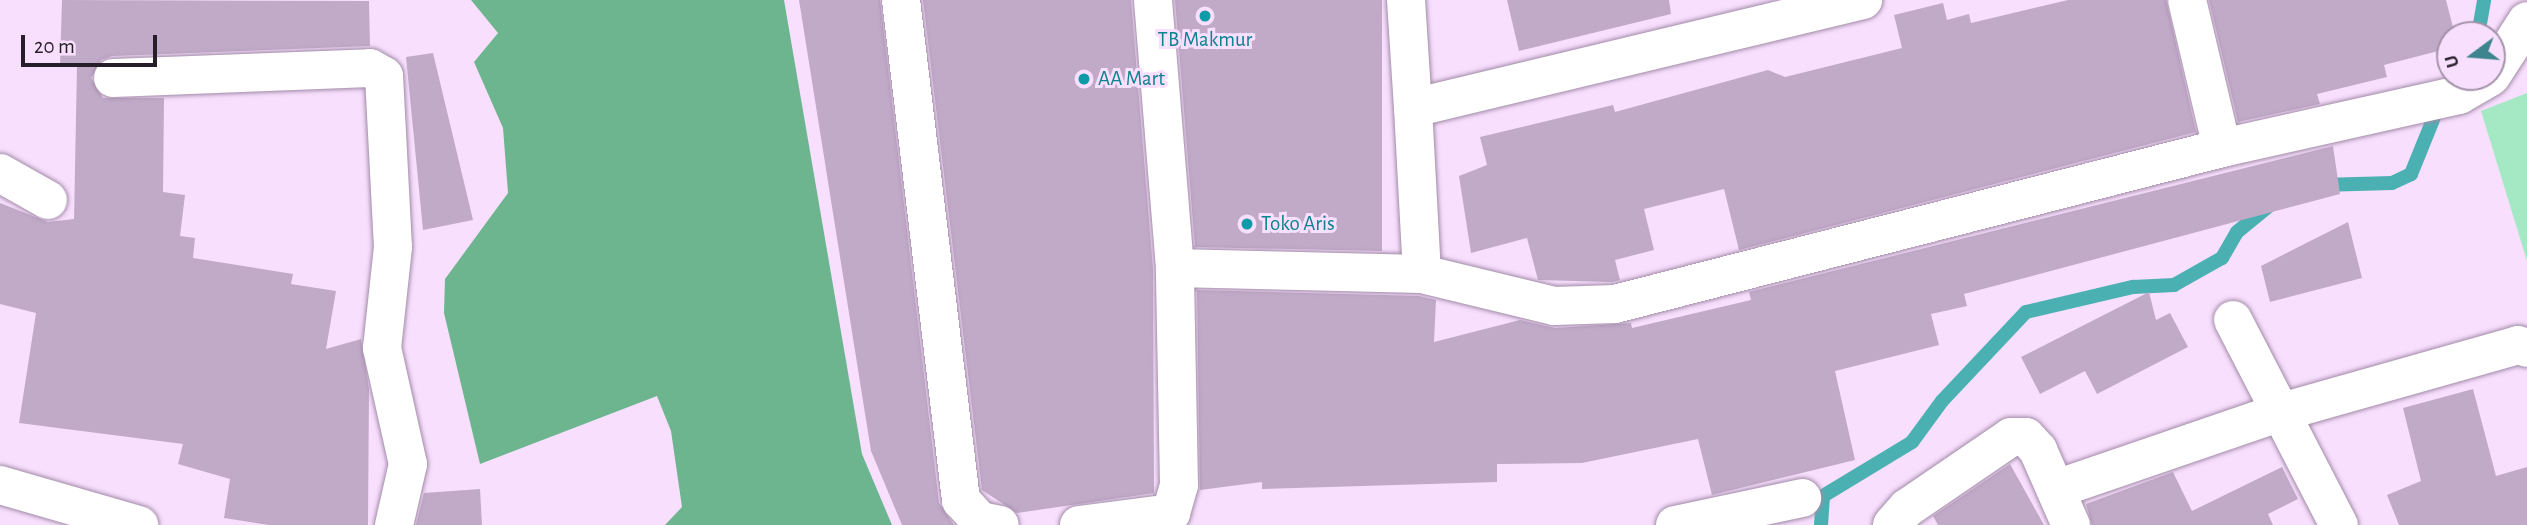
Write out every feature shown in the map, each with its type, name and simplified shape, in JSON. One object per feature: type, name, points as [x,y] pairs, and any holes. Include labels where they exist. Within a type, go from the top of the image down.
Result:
[{"type":"street","points":[[901,0],[961,500],[980,521],[1000,525]]},
{"type":"street","points":[[1079,525],[1169,519],[1182,462],[1175,268],[1153,0]]},
{"type":"street","points":[[1406,0],[1422,274]]},
{"type":"street","points":[[1413,108],[1863,0]]},
{"type":"street","points":[[2187,0],[2222,148]]},
{"type":"street","points":[[2506,50],[2527,21]]},
{"type":"street","points":[[113,78],[370,68],[384,76],[393,247],[382,348],[408,464],[394,525]]},
{"type":"street","points":[[1175,268],[1422,274],[1554,306],[1615,304],[2222,148],[2428,102],[2457,91]]},
{"type":"street","points":[[0,173],[48,200]]},
{"type":"street","points":[[2233,320],[2278,413],[2339,525]]},
{"type":"street","points":[[2056,489],[2278,413],[2518,345],[2527,348]]},
{"type":"street","points":[[1892,525],[1907,508],[2011,437],[2025,437],[2038,450],[2071,525]]},
{"type":"street","points":[[0,485],[139,525]]},
{"type":"street","points":[[1675,525],[1802,498]]},
{"type":"green space","points":[[471,0],[784,0],[862,454],[892,525],[665,525],[682,507],[671,431],[657,396],[480,464],[444,313],[445,279],[508,193],[503,128],[474,62],[498,33]]},
{"type":"green space","points":[[2527,93],[2527,261],[2481,111]]},
{"type":"building","points":[[62,0],[369,1],[370,46],[112,56],[101,60],[91,78],[103,98],[164,98],[163,192],[185,195],[180,236],[195,238],[193,258],[293,274],[291,284],[336,291],[326,349],[361,339],[369,389],[368,525],[269,525],[224,518],[230,479],[178,464],[183,444],[19,423],[36,313],[0,304],[0,203],[48,222],[74,219],[77,66],[60,66]]},
{"type":"building","points":[[799,0],[880,0],[939,503],[954,525],[902,525],[871,451]]},
{"type":"building","points":[[923,0],[1131,0],[1153,269],[1154,493],[1017,513],[982,490]]},
{"type":"building","points":[[1175,0],[1382,0],[1382,251],[1195,247]]},
{"type":"building","points":[[1507,0],[1669,0],[1671,14],[1519,51]]},
{"type":"building","points":[[2068,0],[2166,0],[2196,132],[1739,250],[1724,189],[1644,209],[1654,250],[1615,260],[1620,280],[1612,282],[1538,280],[1527,238],[1471,253],[1459,176],[1487,165],[1480,137],[1613,105],[1615,112],[1768,70],[1785,77],[1902,48],[1894,15],[1943,3],[1947,20],[1969,14],[1971,23]]},
{"type":"building","points":[[2209,0],[2446,0],[2451,21],[2436,21],[2436,52],[2384,65],[2387,77],[2317,94],[2320,104],[2238,122]]},
{"type":"building","points":[[433,53],[473,220],[423,230],[406,57]]},
{"type":"building","points":[[2333,146],[2340,194],[1964,294],[1967,306],[1931,314],[1939,345],[1835,371],[1855,460],[1712,495],[1698,439],[1582,463],[1497,464],[1497,482],[1262,489],[1262,482],[1200,490],[1197,290],[1419,296],[1436,300],[1434,342],[1520,320],[1555,328],[1631,323],[1632,328],[1751,300],[1749,292]]},
{"type":"building","points":[[2348,222],[2362,278],[2270,302],[2261,266]]},
{"type":"building","points":[[2149,292],[2156,320],[2170,313],[2188,347],[2097,394],[2085,371],[2040,394],[2021,357]]},
{"type":"building","points":[[2473,389],[2496,476],[2527,467],[2527,525],[2399,525],[2387,495],[2421,481],[2403,408]]},
{"type":"building","points":[[2010,464],[2044,525],[1938,525],[1933,516]]},
{"type":"building","points":[[2282,467],[2298,499],[2268,514],[2273,525],[2092,525],[2086,504],[2173,472],[2192,511]]},
{"type":"building","points":[[480,489],[482,525],[416,525],[424,493]]},
{"type":"waterway","points":[[2480,21],[2484,0]]},
{"type":"waterway","points":[[2321,185],[2392,183],[2411,174],[2439,105]]},
{"type":"waterway","points":[[1821,525],[1823,496],[1912,442],[1942,401],[2026,312],[2133,287],[2174,285],[2222,258],[2237,232],[2270,205]]},
{"type":"place","name":"TB Makmur","points":[[1205,16]]},
{"type":"place","name":"AA Mart","points":[[1084,79]]},
{"type":"place","name":"Toko Aris","points":[[1247,224]]}]
